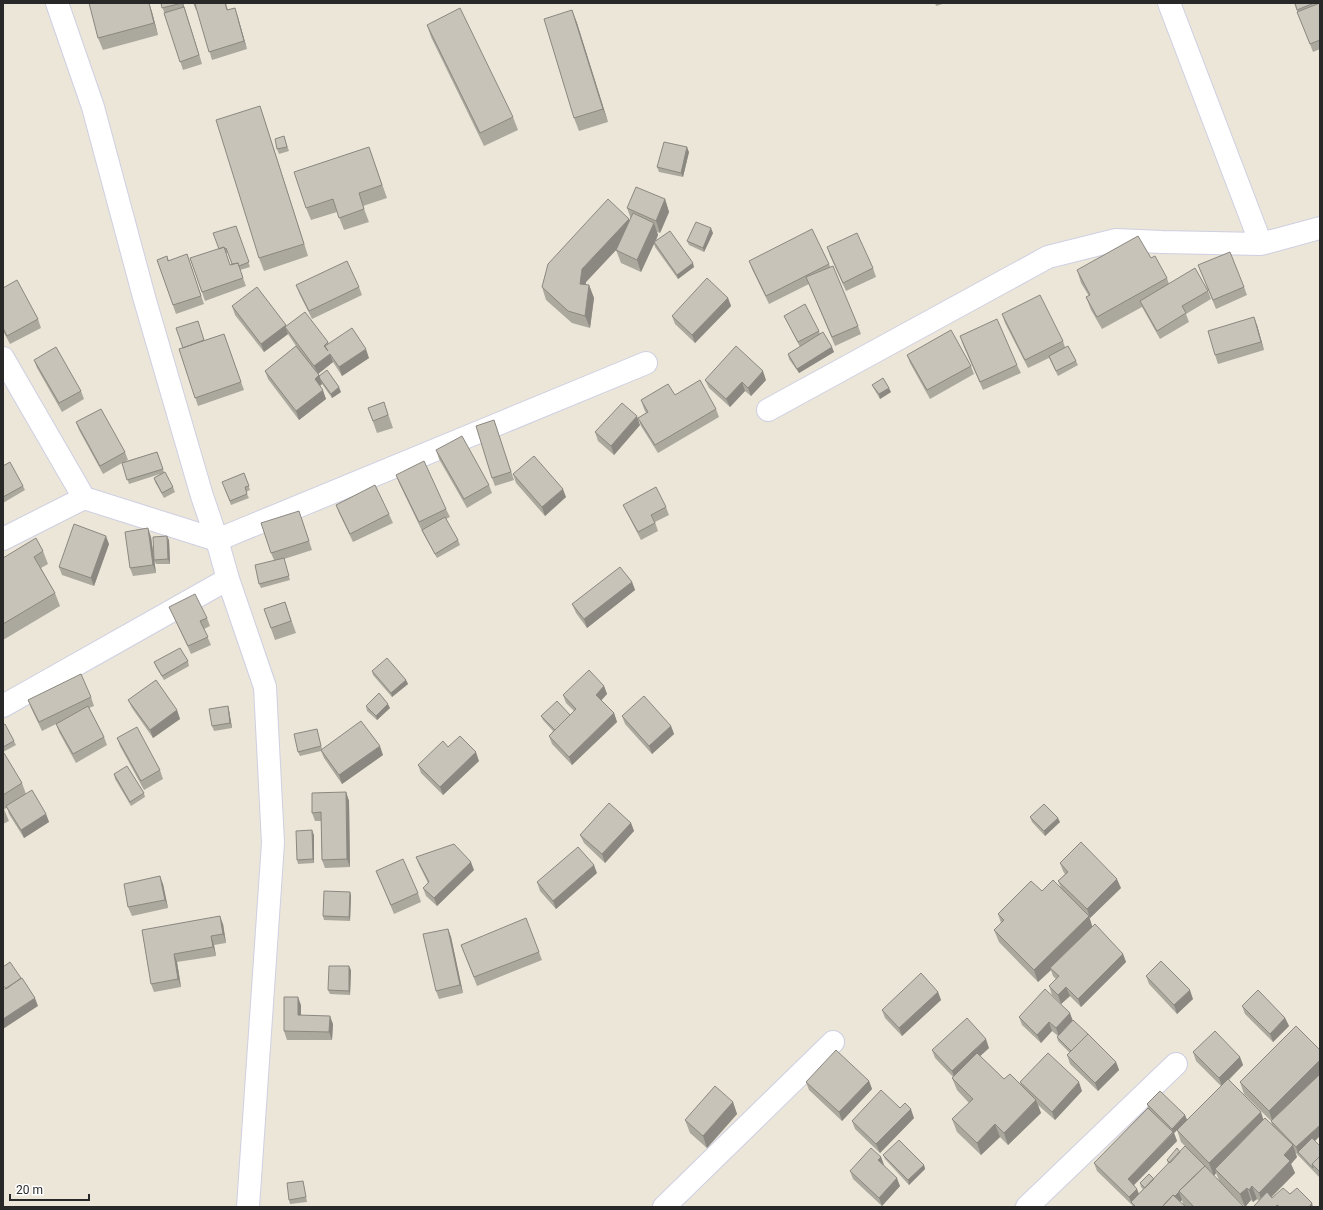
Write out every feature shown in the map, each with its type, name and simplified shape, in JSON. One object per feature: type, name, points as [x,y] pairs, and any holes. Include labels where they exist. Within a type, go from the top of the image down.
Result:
[{"type":"street","points":[[57,3],[94,108],[144,297],[202,496],[228,579],[265,687],[273,844],[248,1207]]},
{"type":"street","points":[[1169,3],[1261,244]]},
{"type":"street","points":[[768,410],[1048,257],[1116,240],[1261,244],[1320,228]]},
{"type":"street","points":[[3,358],[84,498],[217,540],[646,363]]},
{"type":"street","points":[[3,539],[84,498]]},
{"type":"street","points":[[3,706],[228,579]]},
{"type":"street","points":[[664,1207],[833,1042]]},
{"type":"street","points":[[1026,1207],[1176,1064]]},
{"type":"building","points":[[89,3],[149,3],[154,23],[98,38]]},
{"type":"building","points":[[161,3],[182,3],[162,8]]},
{"type":"building","points":[[225,3],[227,10],[235,8],[244,41],[209,52],[195,4]]},
{"type":"building","points":[[1295,3],[1314,3],[1297,10]]},
{"type":"building","points":[[1320,3],[1320,40],[1310,44],[1297,12]]},
{"type":"building","points":[[184,7],[199,55],[180,62],[164,13]]},
{"type":"building","points":[[460,8],[513,117],[480,133],[427,25]]},
{"type":"building","points":[[572,10],[603,109],[574,118],[544,19]]},
{"type":"building","points":[[260,106],[304,244],[259,258],[216,120]]},
{"type":"building","points":[[284,136],[287,147],[277,149],[275,139]]},
{"type":"building","points":[[664,142],[687,147],[681,173],[657,167]]},
{"type":"building","points":[[369,147],[382,185],[359,193],[364,209],[339,218],[333,199],[306,208],[294,172]]},
{"type":"building","points":[[636,187],[665,199],[656,221],[627,208]]},
{"type":"building","points":[[608,199],[629,219],[582,269],[580,284],[589,285],[585,316],[568,311],[542,287],[548,264]]},
{"type":"building","points":[[633,213],[654,223],[637,260],[616,250]]},
{"type":"building","points":[[696,222],[711,228],[703,248],[687,241]]},
{"type":"building","points":[[236,226],[249,262],[239,266],[238,263],[232,264],[226,248],[225,249],[224,247],[219,249],[213,233]]},
{"type":"building","points":[[812,229],[829,264],[766,296],[749,261]]},
{"type":"building","points":[[670,231],[693,263],[677,275],[654,242]]},
{"type":"building","points":[[857,233],[873,268],[843,283],[827,247]]},
{"type":"building","points":[[1138,236],[1151,258],[1155,256],[1167,278],[1097,317],[1086,297],[1090,295],[1077,270]]},
{"type":"building","points":[[224,247],[230,265],[238,263],[243,278],[202,292],[190,258]]},
{"type":"building","points":[[1230,252],[1244,287],[1213,300],[1198,265]]},
{"type":"building","points":[[187,254],[201,296],[173,305],[157,260],[167,256],[168,261]]},
{"type":"building","points":[[347,261],[359,287],[309,311],[296,285]]},
{"type":"building","points":[[833,266],[858,326],[832,337],[806,277]]},
{"type":"building","points":[[1195,268],[1208,291],[1182,306],[1186,313],[1157,331],[1140,301]]},
{"type":"building","points":[[707,278],[728,298],[692,335],[672,316]]},
{"type":"building","points":[[17,280],[38,319],[7,336],[3,328],[3,288]]},
{"type":"building","points":[[257,287],[286,325],[261,344],[232,306]]},
{"type":"building","points":[[1040,295],[1063,341],[1025,360],[1002,314]]},
{"type":"building","points":[[805,304],[819,331],[798,342],[784,316]]},
{"type":"building","points":[[305,312],[328,342],[324,346],[328,351],[325,346],[352,328],[366,349],[339,367],[330,354],[314,366],[285,327]]},
{"type":"building","points":[[1254,317],[1261,342],[1215,355],[1208,331]]},
{"type":"building","points":[[997,319],[1017,365],[980,382],[960,336]]},
{"type":"building","points":[[198,321],[204,340],[183,348],[176,328]]},
{"type":"building","points":[[951,330],[971,366],[927,390],[907,355]]},
{"type":"building","points":[[823,332],[832,347],[797,369],[788,354]]},
{"type":"building","points":[[224,334],[241,382],[195,398],[179,349]]},
{"type":"building","points":[[296,346],[319,375],[315,379],[323,390],[296,411],[265,371]]},
{"type":"building","points":[[736,346],[763,371],[748,388],[742,382],[726,399],[705,380]]},
{"type":"building","points":[[1068,346],[1076,361],[1056,371],[1049,356]]},
{"type":"building","points":[[56,347],[81,391],[59,403],[34,360]]},
{"type":"building","points":[[327,370],[339,387],[331,394],[319,376]]},
{"type":"building","points":[[883,378],[889,388],[879,394],[872,385]]},
{"type":"building","points":[[700,380],[716,409],[655,445],[638,418],[648,412],[641,400],[668,384],[675,395]]},
{"type":"building","points":[[384,402],[388,415],[373,421],[368,408]]},
{"type":"building","points":[[622,403],[637,416],[611,446],[595,432]]},
{"type":"building","points":[[101,409],[125,452],[100,466],[76,422]]},
{"type":"building","points":[[494,420],[511,472],[492,478],[476,426]]},
{"type":"building","points":[[462,436],[489,485],[464,499],[436,450]]},
{"type":"building","points":[[157,452],[163,469],[127,480],[122,463]]},
{"type":"building","points":[[534,456],[563,489],[542,507],[513,474]]},
{"type":"building","points":[[424,461],[446,509],[419,522],[396,475]]},
{"type":"building","points":[[10,462],[23,486],[3,497],[3,466]]},
{"type":"building","points":[[165,472],[173,487],[162,493],[154,478]]},
{"type":"building","points":[[244,473],[249,486],[245,487],[247,494],[230,501],[222,482]]},
{"type":"building","points":[[375,485],[389,514],[350,534],[336,505]]},
{"type":"building","points":[[656,487],[666,507],[651,515],[655,523],[638,532],[623,505]]},
{"type":"building","points":[[299,511],[309,541],[271,553],[261,523]]},
{"type":"building","points":[[445,517],[458,540],[435,554],[422,530]]},
{"type":"building","points":[[74,524],[106,536],[91,578],[59,567]]},
{"type":"building","points":[[148,528],[153,565],[130,568],[125,532]]},
{"type":"building","points":[[167,536],[168,559],[154,560],[153,537]]},
{"type":"building","points":[[36,538],[43,551],[34,557],[55,593],[3,624],[3,558]]},
{"type":"building","points":[[284,558],[289,576],[259,584],[255,565]]},
{"type":"building","points":[[620,567],[632,582],[584,619],[572,604]]},
{"type":"building","points":[[195,594],[207,618],[200,621],[208,637],[188,646],[169,607]]},
{"type":"building","points":[[285,602],[291,621],[271,628],[264,609]]},
{"type":"building","points":[[180,648],[188,661],[162,676],[154,662]]},
{"type":"building","points":[[387,658],[406,680],[391,693],[372,671]]},
{"type":"building","points":[[589,670],[604,686],[596,695],[614,713],[569,757],[549,736],[576,709],[563,695]]},
{"type":"building","points":[[81,674],[91,697],[39,722],[28,700]]},
{"type":"building","points":[[156,680],[177,710],[150,730],[128,700]]},
{"type":"building","points":[[379,693],[388,704],[376,716],[366,706]]},
{"type":"building","points":[[644,696],[671,726],[649,746],[622,716]]},
{"type":"building","points":[[557,701],[570,715],[555,730],[541,716]]},
{"type":"building","points":[[88,706],[104,737],[73,754],[56,724]]},
{"type":"building","points":[[228,706],[230,723],[212,726],[209,709]]},
{"type":"building","points":[[361,721],[380,746],[339,775],[321,750]]},
{"type":"building","points":[[5,724],[14,741],[3,747],[3,725]]},
{"type":"building","points":[[137,727],[160,770],[141,781],[117,738]]},
{"type":"building","points":[[317,729],[321,746],[298,752],[294,734]]},
{"type":"building","points":[[460,736],[476,752],[440,787],[418,765],[443,741],[448,747]]},
{"type":"building","points":[[3,753],[22,783],[3,795]]},
{"type":"building","points":[[127,766],[144,793],[130,802],[114,774]]},
{"type":"building","points":[[32,790],[46,814],[21,830],[6,806]]},
{"type":"building","points":[[346,792],[347,859],[322,860],[321,812],[312,813],[312,793]]},
{"type":"building","points":[[609,803],[631,823],[602,854],[580,835]]},
{"type":"building","points":[[1044,804],[1058,818],[1044,831],[1030,817]]},
{"type":"building","points":[[312,830],[313,859],[297,860],[296,831]]},
{"type":"building","points":[[1081,842],[1117,879],[1087,909],[1058,881],[1068,872],[1060,863]]},
{"type":"building","points":[[454,844],[471,862],[434,898],[423,888],[429,882],[416,857]]},
{"type":"building","points":[[578,847],[594,865],[553,901],[537,882]]},
{"type":"building","points":[[403,859],[418,893],[391,905],[376,871]]},
{"type":"building","points":[[160,876],[165,900],[128,907],[124,884]]},
{"type":"building","points":[[1053,880],[1089,916],[1034,970],[994,930],[1004,920],[998,914],[1031,881],[1042,891]]},
{"type":"building","points":[[324,891],[350,892],[349,917],[323,916]]},
{"type":"building","points":[[220,916],[223,934],[211,936],[213,947],[174,954],[178,979],[151,984],[142,930]]},
{"type":"building","points":[[526,918],[539,952],[474,977],[461,945]]},
{"type":"building","points":[[1095,924],[1123,954],[1078,999],[1066,987],[1058,995],[1049,986],[1059,976],[1050,968]]},
{"type":"building","points":[[448,929],[460,985],[436,991],[423,934]]},
{"type":"building","points":[[1161,961],[1190,990],[1174,1005],[1146,976]]},
{"type":"building","points":[[10,962],[21,978],[6,989],[3,985],[3,967]]},
{"type":"building","points":[[329,966],[349,966],[349,991],[328,990]]},
{"type":"building","points":[[921,973],[938,992],[899,1028],[882,1010]]},
{"type":"building","points":[[22,978],[35,998],[3,1019],[3,990]]},
{"type":"building","points":[[1045,989],[1070,1013],[1056,1028],[1049,1022],[1037,1035],[1019,1017]]},
{"type":"building","points":[[1258,990],[1285,1018],[1270,1034],[1242,1006]]},
{"type":"building","points":[[284,997],[298,997],[298,1015],[330,1016],[329,1032],[284,1031]]},
{"type":"building","points":[[967,1018],[986,1039],[952,1071],[932,1050]]},
{"type":"building","points":[[1073,1020],[1088,1034],[1071,1051],[1057,1037]]},
{"type":"building","points":[[1296,1026],[1320,1050],[1320,1060],[1269,1111],[1240,1082]]},
{"type":"building","points":[[1215,1031],[1240,1057],[1219,1078],[1193,1052]]},
{"type":"building","points":[[1088,1034],[1116,1062],[1095,1083],[1067,1055]]},
{"type":"building","points":[[836,1050],[869,1081],[839,1112],[806,1082]]},
{"type":"building","points":[[977,1053],[1004,1079],[1010,1074],[1036,1100],[1004,1133],[995,1124],[977,1143],[952,1119],[973,1099],[952,1078]]},
{"type":"building","points":[[1048,1053],[1079,1082],[1052,1112],[1020,1082]]},
{"type":"building","points":[[1320,1074],[1320,1125],[1296,1147],[1271,1121]]},
{"type":"building","points":[[1228,1079],[1261,1112],[1209,1163],[1177,1130]]},
{"type":"building","points":[[715,1086],[733,1102],[703,1136],[685,1120]]},
{"type":"building","points":[[881,1090],[900,1108],[905,1103],[911,1109],[876,1144],[852,1121]]},
{"type":"building","points":[[1160,1091],[1185,1115],[1172,1129],[1147,1104]]},
{"type":"building","points":[[1148,1108],[1173,1132],[1128,1179],[1137,1189],[1129,1197],[1094,1163]]},
{"type":"building","points":[[1265,1118],[1293,1145],[1284,1155],[1290,1161],[1259,1193],[1252,1186],[1249,1190],[1247,1188],[1240,1194],[1215,1169]]},
{"type":"building","points":[[1312,1138],[1320,1146],[1320,1156],[1312,1164],[1313,1168],[1298,1152]]},
{"type":"building","points":[[899,1140],[924,1165],[908,1180],[883,1155]]},
{"type":"building","points":[[1185,1146],[1205,1166],[1162,1207],[1136,1207],[1131,1202]]},
{"type":"building","points":[[871,1148],[881,1157],[878,1160],[897,1178],[879,1198],[850,1171]]},
{"type":"building","points":[[1177,1148],[1180,1152],[1170,1163],[1167,1160]]},
{"type":"building","points":[[1320,1156],[1320,1172],[1312,1164]]},
{"type":"building","points":[[1205,1166],[1244,1207],[1194,1207],[1179,1191]]},
{"type":"building","points":[[1149,1174],[1154,1179],[1145,1188],[1140,1183]]},
{"type":"building","points":[[303,1181],[306,1197],[289,1200],[287,1183]]},
{"type":"building","points":[[1283,1188],[1290,1194],[1297,1188],[1312,1203],[1309,1207],[1280,1207],[1277,1205],[1275,1207],[1254,1206],[1267,1192],[1272,1198]]},
{"type":"building","points":[[1173,1195],[1186,1207],[1162,1207]]}]
